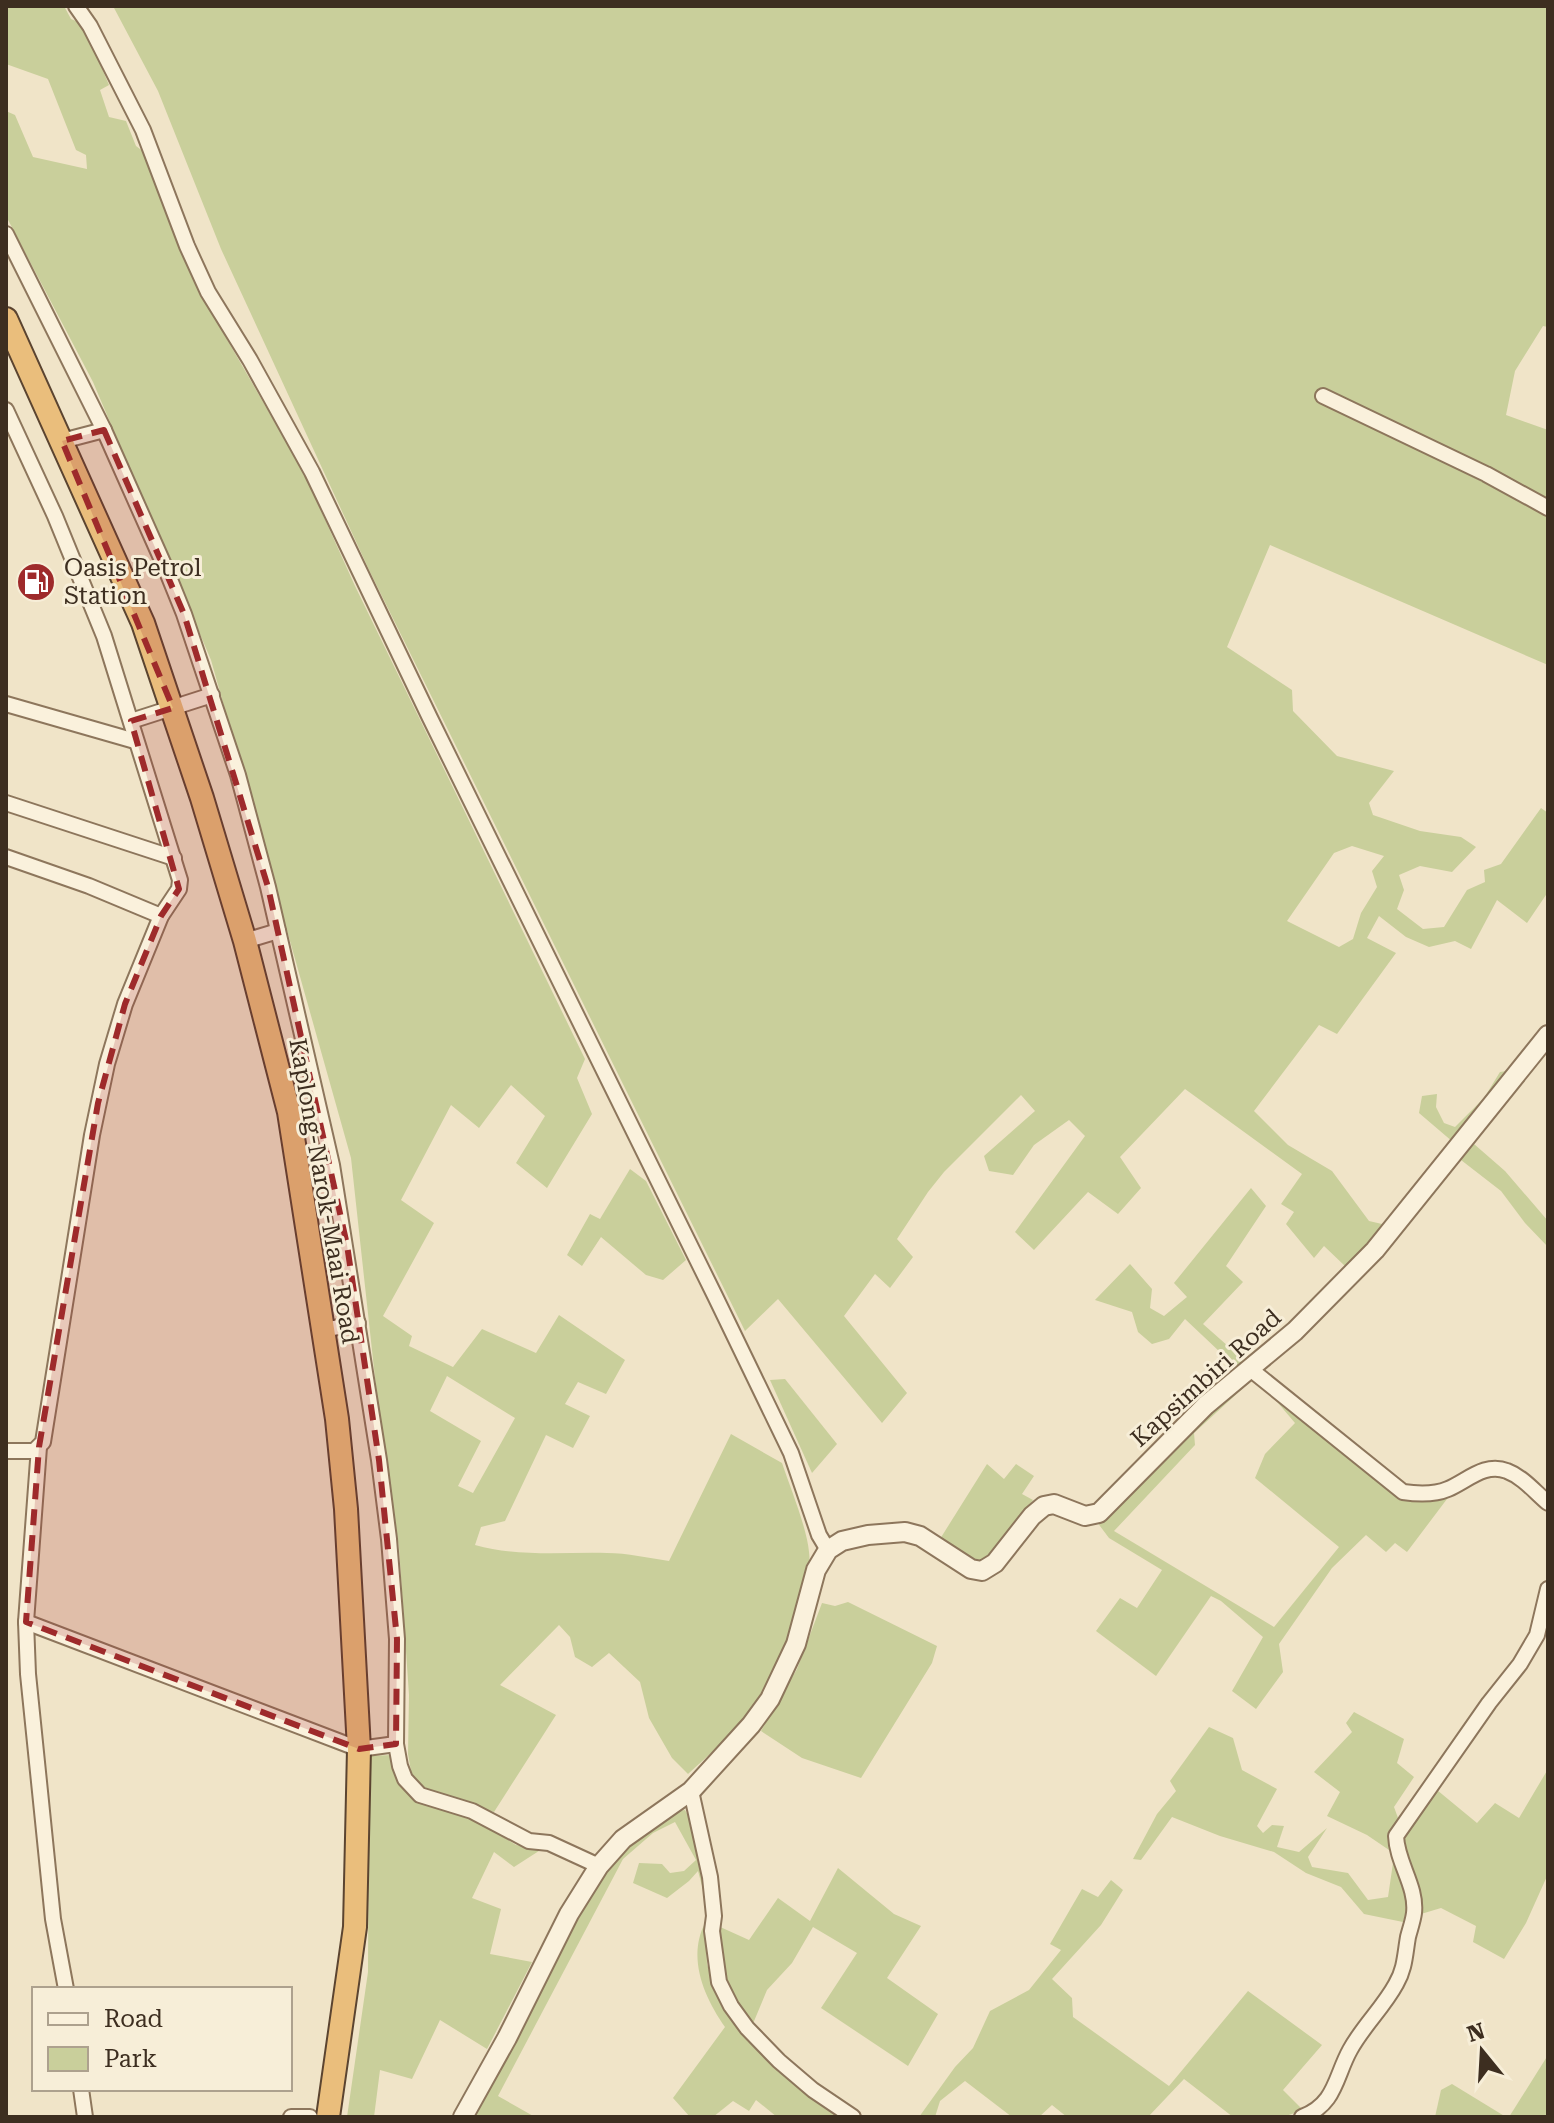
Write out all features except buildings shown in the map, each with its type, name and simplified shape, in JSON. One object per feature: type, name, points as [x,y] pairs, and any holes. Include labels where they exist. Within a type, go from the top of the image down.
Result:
[{"type":"highway","name":"Kaplong-Narok-Maai Road","points":[[6,319],[143,623],[173,708],[245,941],[289,1112],[324,1330],[346,1509],[359,1749],[355,1927],[328,2117]]},
{"type":"street","points":[[76,6],[90,26],[143,130],[208,292],[312,472],[715,1296],[791,1453],[819,1535],[828,1550],[816,1570],[796,1644],[770,1699],[751,1725],[691,1791],[623,1839],[599,1866],[569,1914],[507,2038],[463,2117]]},
{"type":"street","points":[[6,234],[104,430],[165,567],[238,775],[332,1165],[389,1539],[397,1654],[396,1744],[405,1779],[420,1795],[472,1811],[529,1841],[549,1843],[599,1866]]},
{"type":"street","points":[[1323,396],[1486,474],[1548,508]]},
{"type":"street","points":[[6,410],[55,516],[104,636],[174,858],[179,889],[161,916],[125,1004],[98,1103],[47,1426],[39,1447],[26,1622],[28,1674],[53,1919],[66,1987]]},
{"type":"street","points":[[62,441],[104,430]]},
{"type":"street","points":[[131,721],[212,695]]},
{"type":"street","points":[[6,704],[135,741]]},
{"type":"street","points":[[6,803],[174,858]]},
{"type":"street","points":[[6,857],[89,886],[161,916]]},
{"type":"street","points":[[245,941],[278,931]]},
{"type":"street","name":"Kapsimbiri Road","points":[[828,1550],[842,1541],[905,1532],[920,1536],[971,1569],[982,1571],[990,1568],[1032,1516],[1044,1506],[1054,1504],[1085,1516],[1099,1513],[1206,1405],[1295,1331],[1375,1250],[1548,1035]]},
{"type":"street","points":[[324,1330],[358,1323]]},
{"type":"street","points":[[1249,1368],[1403,1492],[1441,1492],[1481,1471],[1504,1469],[1517,1476],[1548,1503]]},
{"type":"street","points":[[6,1451],[34,1451],[39,1447]]},
{"type":"street","points":[[1302,2117],[1320,2107],[1329,2096],[1349,2051],[1398,1982],[1406,1961],[1414,1900],[1396,1851],[1396,1836],[1520,1664],[1537,1635],[1548,1589]]},
{"type":"street","points":[[26,1622],[359,1749],[396,1744]]},
{"type":"street","points":[[691,1791],[710,1877],[712,1931],[719,1982],[747,2028],[779,2061],[813,2090],[853,2117]]},
{"type":"street","points":[[81,2091],[85,2117]]},
{"type":"street","points":[[291,2117],[310,2117]]},
{"type":"highlighted area","points":[[104,430],[184,614],[268,887],[347,1245],[379,1460],[397,1639],[396,1744],[359,1749],[26,1622],[39,1447],[98,1103],[125,1004],[161,916],[179,889],[131,721],[173,708],[62,441]]},
{"type":"green space","points":[[6,6],[64,6],[71,19],[83,24],[109,85],[100,90],[109,117],[126,121],[136,146],[144,152],[198,289],[304,473],[355,586],[585,1059],[577,1078],[592,1114],[547,1188],[516,1163],[545,1116],[511,1085],[479,1128],[451,1105],[401,1200],[434,1223],[383,1316],[412,1336],[409,1346],[453,1367],[482,1329],[536,1353],[559,1315],[625,1360],[606,1394],[578,1382],[565,1404],[590,1416],[573,1448],[546,1435],[505,1521],[481,1527],[475,1545],[524,1553],[615,1553],[669,1561],[731,1434],[782,1463],[808,1542],[809,1570],[805,1592],[788,1640],[753,1707],[729,1736],[688,1774],[672,1758],[649,1718],[640,1682],[609,1653],[592,1667],[575,1657],[570,1637],[559,1625],[500,1685],[556,1715],[494,1812],[423,1791],[412,1777],[408,1754],[409,1695],[399,1548],[377,1396],[351,1158],[211,660],[93,382],[6,216],[6,111],[15,115],[33,157],[87,169],[86,155],[76,150],[48,79],[6,64]],"holes":[[[447,1376],[515,1418],[473,1493],[458,1486],[481,1441],[430,1411]]]},
{"type":"green space","points":[[113,6],[1548,6],[1548,327],[1543,326],[1515,371],[1506,415],[1548,430],[1548,500],[1322,390],[1317,400],[1548,514],[1548,665],[1270,545],[1227,647],[1292,690],[1293,711],[1337,756],[1394,771],[1369,803],[1373,815],[1420,831],[1461,837],[1476,847],[1452,872],[1420,866],[1399,875],[1404,890],[1397,909],[1423,929],[1444,927],[1467,890],[1485,882],[1484,870],[1501,864],[1541,808],[1548,813],[1548,892],[1527,923],[1497,900],[1471,949],[1455,941],[1429,947],[1406,937],[1379,916],[1367,938],[1396,953],[1337,1034],[1319,1025],[1254,1111],[1288,1145],[1332,1171],[1369,1221],[1382,1224],[1366,1248],[1346,1267],[1324,1246],[1314,1258],[1286,1224],[1294,1212],[1281,1204],[1302,1174],[1185,1089],[1120,1157],[1141,1188],[1118,1214],[1088,1192],[1034,1250],[1015,1232],[1085,1136],[1069,1120],[1034,1145],[1013,1175],[989,1171],[984,1156],[1035,1111],[1021,1095],[928,1192],[897,1239],[913,1257],[890,1288],[875,1274],[844,1316],[907,1393],[882,1423],[778,1299],[745,1331],[370,572],[221,249],[158,91]],"holes":[[[1352,846],[1384,856],[1372,871],[1377,887],[1361,913],[1353,939],[1339,947],[1287,921],[1334,853]]]},
{"type":"green space","points":[[1513,1070],[1453,1142],[1419,1113],[1422,1096],[1437,1094],[1436,1107],[1444,1123],[1455,1127],[1484,1098],[1500,1072]]},
{"type":"green space","points":[[1474,1144],[1505,1171],[1548,1221],[1548,1247],[1501,1191],[1461,1160]]},
{"type":"green space","points":[[630,1169],[646,1181],[686,1260],[663,1280],[646,1275],[601,1237],[582,1266],[567,1255],[590,1214],[600,1219]]},
{"type":"green space","points":[[1251,1188],[1266,1206],[1226,1266],[1243,1282],[1203,1324],[1246,1362],[1238,1369],[1185,1319],[1169,1339],[1152,1344],[1138,1332],[1132,1312],[1095,1300],[1130,1264],[1152,1289],[1150,1308],[1164,1316],[1187,1297],[1174,1283]]},
{"type":"green space","points":[[1249,1376],[1253,1379],[1194,1433],[1195,1445],[1114,1531],[1274,1627],[1339,1547],[1255,1478],[1265,1454],[1295,1423],[1262,1384],[1400,1495],[1450,1495],[1407,1552],[1395,1543],[1386,1552],[1366,1535],[1332,1568],[1279,1644],[1283,1672],[1256,1709],[1232,1691],[1263,1637],[1211,1596],[1156,1676],[1096,1631],[1120,1598],[1137,1608],[1162,1570],[1109,1538],[1097,1522]]},
{"type":"green space","points":[[785,1379],[837,1444],[812,1473],[770,1380]]},
{"type":"green space","points":[[987,1464],[1004,1479],[1016,1464],[1034,1476],[1022,1494],[1033,1500],[987,1562],[976,1563],[940,1539]]},
{"type":"green space","points":[[848,1602],[937,1646],[932,1663],[861,1778],[802,1758],[761,1731],[797,1669],[822,1603],[835,1606]]},
{"type":"green space","points":[[1354,1712],[1404,1739],[1397,1763],[1414,1777],[1394,1807],[1398,1818],[1388,1837],[1389,1850],[1367,1835],[1327,1816],[1340,1792],[1314,1772],[1352,1732],[1346,1723]]},
{"type":"green space","points":[[1209,1727],[1233,1738],[1242,1770],[1277,1789],[1257,1826],[1263,1833],[1272,1825],[1284,1826],[1277,1847],[1299,1852],[1327,1828],[1308,1857],[1312,1867],[1348,1873],[1368,1900],[1388,1897],[1393,1863],[1409,1902],[1403,1922],[1364,1914],[1341,1887],[1306,1873],[1274,1852],[1172,1817],[1141,1860],[1133,1859],[1157,1814],[1176,1791],[1170,1781]]},
{"type":"green space","points":[[392,1755],[398,1782],[417,1802],[479,1822],[516,1845],[542,1849],[514,1867],[494,1852],[472,1898],[501,1909],[490,1954],[532,1962],[487,2049],[440,2020],[412,2079],[380,2070],[374,2117],[347,2117],[368,1972],[369,1756]]},
{"type":"green space","points":[[1548,1769],[1548,1874],[1526,1923],[1504,1959],[1473,1942],[1476,1926],[1441,1908],[1421,1914],[1401,1841],[1437,1790],[1477,1823],[1495,1803],[1519,1818]]},
{"type":"green space","points":[[685,1810],[696,1833],[702,1857],[708,1908],[698,1871],[667,1898],[633,1883],[639,1863],[662,1864],[670,1873],[684,1871],[696,1860],[675,1822],[653,1833],[623,1859],[498,2096],[535,2117],[474,2117],[605,1867],[642,1829],[670,1812]]},
{"type":"green space","points":[[838,1868],[894,1914],[921,1926],[887,1978],[938,2014],[908,2066],[821,2008],[857,1953],[813,1927],[792,1963],[767,1990],[752,2026],[725,1985],[718,1926],[749,1940],[778,1898],[810,1921]]},
{"type":"green space","points":[[1111,1880],[1123,1890],[1101,1925],[1052,1979],[1072,1998],[1073,2017],[1169,2086],[1248,1991],[1322,2045],[1283,2090],[1303,2110],[1283,2117],[1233,2117],[1184,2079],[1148,2117],[1067,2117],[1052,2105],[1039,2117],[1012,2117],[965,2081],[940,2101],[935,2117],[919,2117],[955,2067],[973,2048],[990,2011],[1029,1990],[1061,1950],[1050,1944],[1082,1889],[1098,1897]]},
{"type":"green space","points":[[705,1923],[707,1964],[715,1989],[773,2063],[840,2117],[777,2117],[756,2100],[749,2111],[733,2101],[713,2117],[690,2117],[673,2098],[725,2027],[710,2003],[700,1977],[698,1950]]},
{"type":"green space","points":[[1548,2055],[1548,2117],[1509,2117]]},
{"type":"green space","points":[[1452,2084],[1506,2117],[1435,2117],[1441,2090]]},
{"type":"place","name":"Oasis Petrol Station","points":[[36,582]]}]
